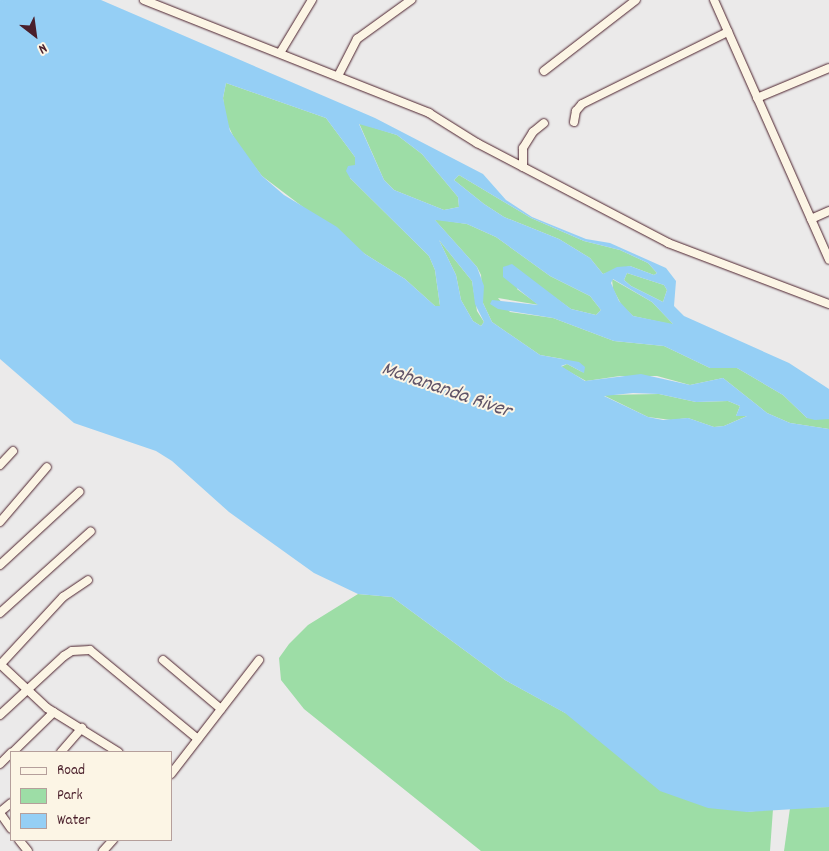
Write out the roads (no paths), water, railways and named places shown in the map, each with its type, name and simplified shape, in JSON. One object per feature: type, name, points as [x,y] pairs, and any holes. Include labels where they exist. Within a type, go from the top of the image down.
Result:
[{"type":"street","points":[[144,0],[429,113],[523,167],[668,243],[829,304]]},
{"type":"street","points":[[280,53],[312,0]]},
{"type":"street","points":[[338,76],[356,40],[411,0]]},
{"type":"street","points":[[544,70],[636,0]]},
{"type":"street","points":[[714,0],[829,260]]},
{"type":"street","points":[[574,122],[576,111],[582,104],[728,32]]},
{"type":"street","points":[[757,98],[829,68]]},
{"type":"street","points":[[523,167],[523,148],[532,132],[544,123]]},
{"type":"street","points":[[811,219],[829,211]]},
{"type":"street","points":[[0,465],[13,451]]},
{"type":"street","points":[[0,522],[47,467]]},
{"type":"street","points":[[0,565],[78,492]]},
{"type":"street","points":[[0,613],[91,531]]},
{"type":"street","points":[[88,580],[63,597],[0,665],[26,690],[54,712],[82,728],[113,751]]},
{"type":"street","points":[[0,715],[64,656],[72,651],[90,650],[198,739]]},
{"type":"street","points":[[163,660],[221,709]]},
{"type":"street","points":[[172,773],[259,660]]},
{"type":"street","points":[[14,751],[54,712]]},
{"type":"street","points":[[62,751],[82,728]]},
{"type":"street","points":[[0,764],[10,755]]},
{"type":"street","points":[[10,804],[0,813],[10,827]]},
{"type":"street","points":[[22,841],[28,851]]},
{"type":"street","points":[[103,851],[112,841]]},
{"type":"water","name":"Mahananda River","points":[[0,0],[101,0],[375,118],[483,174],[506,200],[532,217],[586,239],[610,243],[666,268],[676,281],[674,306],[684,316],[789,363],[829,389],[829,419],[815,420],[807,418],[783,395],[737,368],[710,368],[664,346],[614,341],[553,318],[498,309],[490,304],[492,300],[538,305],[503,277],[503,267],[512,264],[571,309],[596,315],[601,310],[590,296],[550,276],[496,237],[467,224],[435,220],[477,267],[484,286],[483,303],[492,322],[540,355],[579,362],[585,367],[584,373],[567,364],[561,366],[585,381],[641,374],[690,385],[723,378],[767,413],[790,423],[829,429],[829,807],[747,812],[708,808],[660,791],[565,713],[505,680],[392,597],[358,594],[314,573],[229,512],[172,461],[156,451],[74,423],[0,359]],"holes":[[[226,83],[326,118],[355,157],[355,165],[348,166],[346,171],[350,178],[429,256],[435,270],[440,306],[435,306],[405,279],[365,254],[337,227],[284,195],[262,176],[230,131],[223,98]],[[359,124],[397,135],[422,154],[458,197],[459,207],[444,210],[394,190],[384,180]],[[459,175],[531,218],[584,241],[620,250],[648,263],[657,273],[654,275],[630,266],[617,267],[603,274],[590,258],[559,239],[504,217],[454,180]],[[439,240],[472,281],[475,304],[484,322],[481,326],[473,321],[461,300],[456,275]],[[627,273],[664,285],[667,290],[663,302],[631,286],[624,280]],[[613,279],[652,302],[673,324],[633,316],[619,301],[611,283]],[[633,393],[659,394],[696,402],[728,401],[740,406],[736,416],[747,416],[724,426],[714,427],[688,418],[663,420],[648,417],[604,396]]]}]
